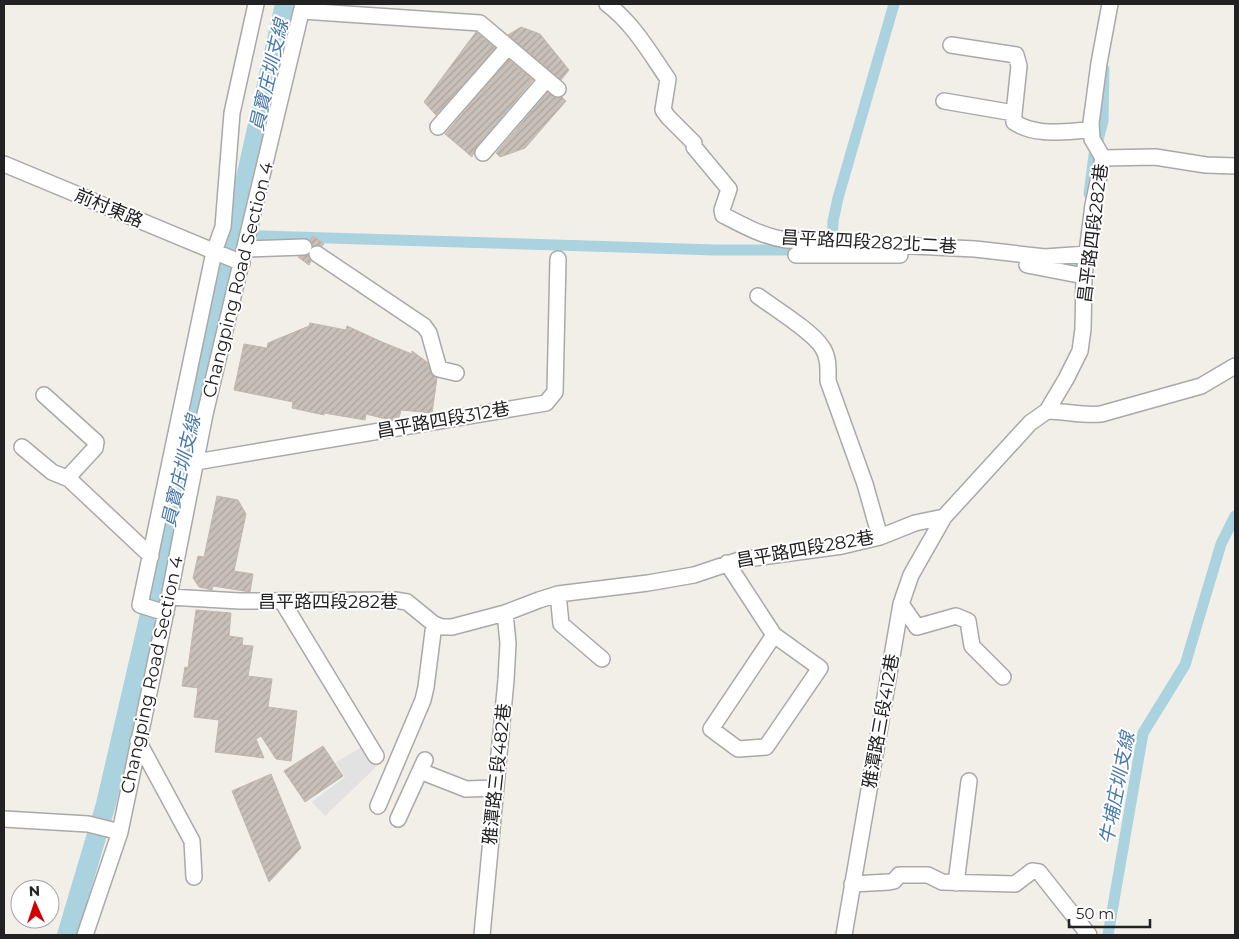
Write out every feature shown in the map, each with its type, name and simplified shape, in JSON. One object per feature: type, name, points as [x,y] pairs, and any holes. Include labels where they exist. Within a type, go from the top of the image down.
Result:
[{"type":"street","points":[[166,613],[140,605],[214,252],[223,227],[232,113],[256,4]]},
{"type":"street","name":"昌平路四段282北二巷","points":[[607,4],[617,11],[639,37],[668,79],[663,110],[668,118],[694,143],[694,147],[729,189],[722,210],[723,215],[748,229],[778,239],[822,241],[840,244],[949,252],[975,248],[1045,257],[1082,254]]},
{"type":"street","points":[[951,45],[1016,55],[1019,66],[1014,122],[1023,128],[1042,132],[1092,134],[1099,63],[1110,4]]},
{"type":"street","points":[[303,7],[480,23],[552,84],[484,153]]},
{"type":"street","name":"Changping Road Section 4","points":[[85,935],[120,832],[205,414],[241,257],[303,7]]},
{"type":"street","points":[[438,127],[508,47]]},
{"type":"street","points":[[944,101],[1014,113]]},
{"type":"street","name":"昌平路四段282巷","points":[[169,597],[240,601],[395,600],[406,602],[434,624],[442,627],[452,627],[505,613],[558,594],[648,583],[694,575],[739,560],[842,546],[880,536],[915,523],[944,517],[1030,423],[1048,411],[1080,351],[1084,329],[1082,254],[1102,155],[1092,134]]},
{"type":"street","points":[[1102,155],[1155,157],[1206,165],[1235,166]]},
{"type":"street","name":"前村東路","points":[[4,164],[214,252],[241,257]]},
{"type":"street","points":[[241,257],[310,251],[424,326],[429,333],[439,369],[456,373]]},
{"type":"street","points":[[796,255],[949,252],[1043,267],[1084,276]]},
{"type":"street","name":"昌平路四段312巷","points":[[196,462],[546,403],[555,392],[558,260]]},
{"type":"street","points":[[758,296],[804,330],[822,346],[829,364],[828,381],[865,484],[880,536]]},
{"type":"street","points":[[1048,411],[1080,413],[1090,416],[1101,414],[1201,386],[1235,366]]},
{"type":"street","points":[[44,395],[96,442],[95,448],[70,475],[69,479]]},
{"type":"street","points":[[22,447],[52,472],[69,479],[151,556]]},
{"type":"street","name":"雅潭路三段412巷","points":[[844,935],[901,604],[911,575],[944,517]]},
{"type":"street","points":[[727,563],[774,635],[820,668],[766,747],[738,749],[711,729],[774,635]]},
{"type":"street","points":[[558,594],[561,624],[602,659]]},
{"type":"street","points":[[282,601],[376,756]]},
{"type":"street","points":[[901,604],[917,627],[956,616],[968,621],[972,646],[1003,677]]},
{"type":"street","name":"雅潭路三段482巷","points":[[482,935],[506,680],[508,644],[505,613]]},
{"type":"street","points":[[378,806],[423,700],[434,624]]},
{"type":"street","points":[[138,741],[192,841],[194,877]]},
{"type":"street","points":[[398,819],[422,766],[466,789],[495,788]]},
{"type":"street","points":[[956,883],[969,781]]},
{"type":"street","points":[[4,819],[88,824],[120,832]]},
{"type":"street","points":[[852,884],[889,882],[894,881],[898,875],[928,875],[942,882],[1015,884],[1032,871],[1039,872],[1089,935]]},
{"type":"shaded area","points":[[365,745],[378,765],[325,816],[312,802],[345,777],[336,762]]},
{"type":"building","points":[[521,27],[540,34],[569,70],[561,80],[508,35]]},
{"type":"building","points":[[476,32],[495,48],[436,115],[424,102]]},
{"type":"building","points":[[509,60],[533,80],[476,147],[472,157],[445,134]]},
{"type":"building","points":[[548,92],[556,98],[562,97],[566,101],[525,148],[500,157],[496,153]]},
{"type":"building","points":[[313,236],[324,244],[322,246],[313,246],[310,240]]},
{"type":"building","points":[[308,255],[311,261],[309,265],[298,257]]},
{"type":"building","points":[[310,323],[346,330],[347,326],[412,354],[412,351],[427,362],[432,375],[437,378],[432,413],[401,410],[399,418],[390,420],[366,414],[365,420],[324,413],[324,415],[292,408],[293,402],[234,390],[244,344],[267,348],[268,343],[309,326]]},
{"type":"building","points":[[217,496],[238,500],[246,514],[234,571],[253,574],[250,592],[213,586],[212,590],[199,587],[193,578],[198,556],[204,557]]},
{"type":"building","points":[[196,610],[231,613],[229,636],[243,638],[242,645],[253,646],[248,676],[272,679],[268,707],[297,711],[291,761],[276,759],[261,736],[256,739],[264,758],[215,752],[219,720],[194,717],[198,688],[182,686],[185,667],[188,668]]},
{"type":"building","points":[[323,746],[343,776],[305,802],[284,771]]},
{"type":"building","points":[[271,774],[301,848],[269,882],[232,791]]},
{"type":"waterway","name":"員寶庄圳支線","points":[[67,935],[106,804],[158,580],[189,432],[285,4]]},
{"type":"waterway","points":[[832,249],[833,221],[838,198],[894,4]]},
{"type":"waterway","points":[[1089,194],[1094,155],[1103,121],[1104,69]]},
{"type":"waterway","points":[[233,235],[715,250],[806,250]]},
{"type":"waterway","points":[[1052,262],[1079,266],[1081,252]]},
{"type":"waterway","name":"牛埔庄圳支線","points":[[1108,935],[1143,733],[1185,665],[1221,544],[1235,516]]}]
